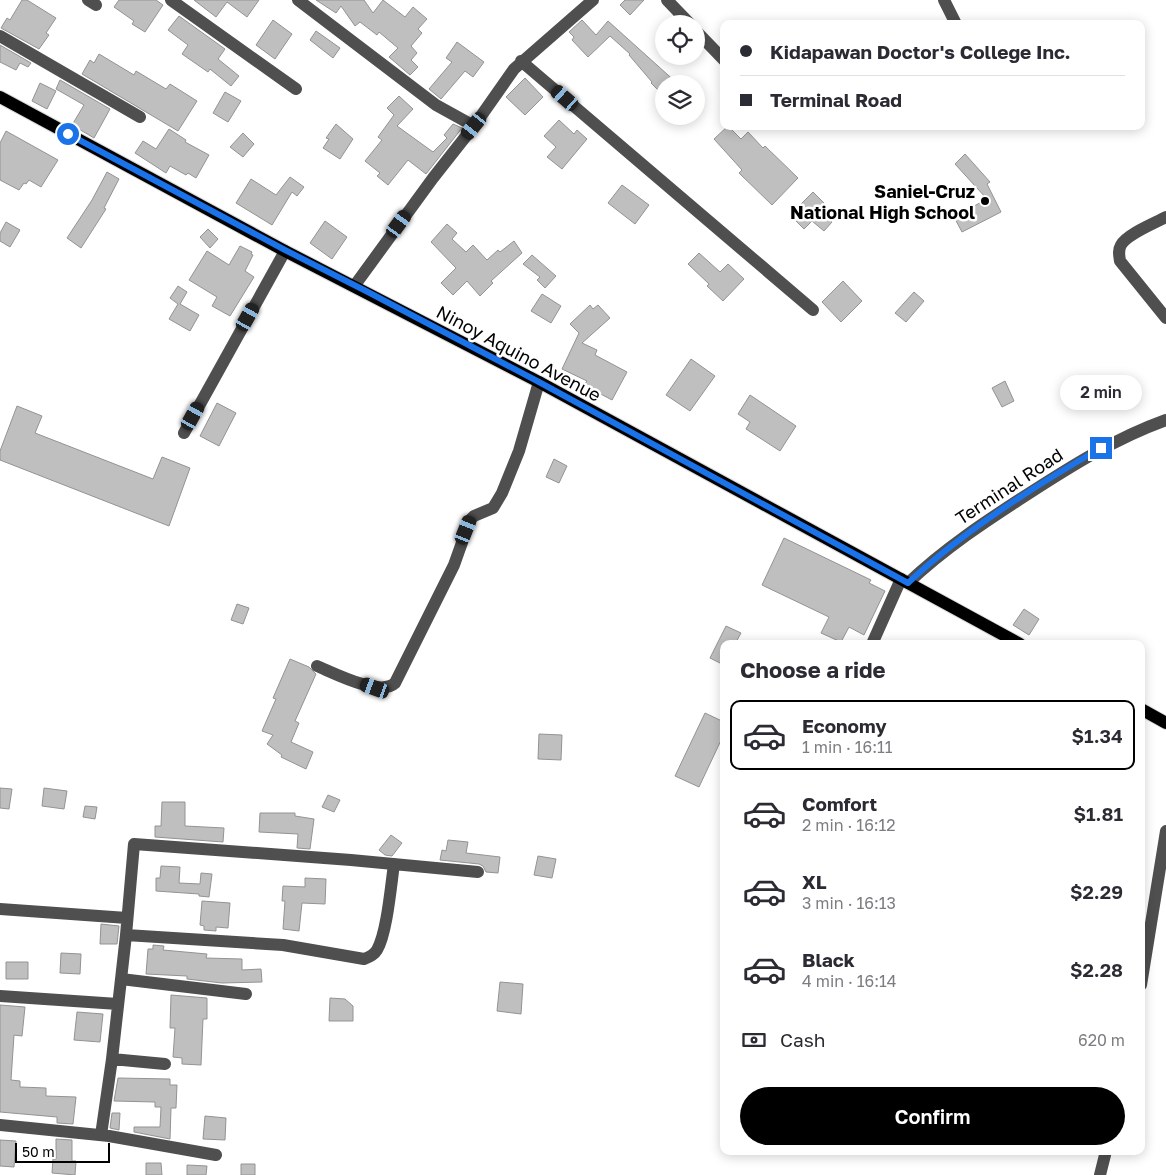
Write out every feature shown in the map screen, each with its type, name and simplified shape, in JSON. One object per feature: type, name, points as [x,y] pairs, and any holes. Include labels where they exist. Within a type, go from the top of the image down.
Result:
[{"type":"main road","name":"Ninoy Aquino Avenue","points":[[1,100],[539,382],[1013,640]]},
{"type":"main road","points":[[1145,712],[1166,723]]},
{"type":"street","points":[[171,0],[296,89]]},
{"type":"street","points":[[298,0],[436,105],[474,126]]},
{"type":"street","points":[[355,285],[521,61],[592,0]]},
{"type":"street","points":[[667,0],[681,15]]},
{"type":"street","points":[[944,0],[954,20]]},
{"type":"street","points":[[0,36],[140,117]]},
{"type":"street","points":[[705,40],[720,56]]},
{"type":"street","points":[[521,61],[813,310]]},
{"type":"street","points":[[1166,217],[1127,238],[1118,252],[1120,261],[1166,318]]},
{"type":"street","points":[[184,433],[285,250]]},
{"type":"street","points":[[316,666],[375,688],[389,688],[395,683],[454,565],[470,520],[474,516],[493,508],[502,493],[520,451],[539,382]]},
{"type":"street","name":"Terminal Road","points":[[905,581],[954,544],[1077,462],[1114,441],[1166,420]]},
{"type":"street","points":[[874,640],[905,581]]},
{"type":"street","points":[[1145,960],[1166,831]]},
{"type":"street","points":[[101,1135],[126,935],[134,844],[478,872]]},
{"type":"street","points":[[126,935],[283,945],[364,959],[372,956],[378,949],[386,918],[394,864]]},
{"type":"street","points":[[0,909],[127,918]]},
{"type":"street","points":[[121,979],[246,994]]},
{"type":"street","points":[[0,996],[118,1004]]},
{"type":"street","points":[[112,1058],[165,1064]]},
{"type":"street","points":[[0,1125],[101,1135],[216,1154]]},
{"type":"street","points":[[1100,1175],[1105,1155]]},
{"type":"building","points":[[22,0],[27,0],[56,18],[46,33],[49,35],[39,49],[1,28],[7,18],[10,20]]},
{"type":"building","points":[[119,0],[156,0],[163,5],[145,32],[132,24],[134,21],[114,7]]},
{"type":"building","points":[[194,0],[259,0],[247,17],[227,2],[216,17]]},
{"type":"building","points":[[316,0],[364,0],[373,13],[383,0],[405,17],[413,7],[427,19],[418,29],[422,33],[411,46],[417,53],[411,60],[418,67],[410,75],[389,57],[398,48],[379,32],[377,35],[360,22],[355,26],[341,6],[336,13]]},
{"type":"building","points":[[625,0],[644,0],[630,15],[620,5]]},
{"type":"building","points":[[179,16],[225,49],[218,59],[239,76],[231,86],[210,69],[208,72],[182,54],[188,45],[168,30]]},
{"type":"building","points":[[273,20],[292,34],[275,59],[256,45]]},
{"type":"building","points":[[582,20],[596,35],[608,21],[668,75],[655,75],[655,87],[630,54],[610,36],[588,57],[572,40],[574,37],[569,32]]},
{"type":"building","points":[[316,31],[340,48],[333,58],[310,40]]},
{"type":"building","points":[[457,42],[484,62],[473,77],[465,71],[441,99],[429,89],[452,62],[446,58]]},
{"type":"building","points":[[0,45],[31,63],[28,67],[20,63],[16,70],[0,62]]},
{"type":"building","points":[[99,54],[134,75],[136,71],[166,89],[170,84],[197,101],[178,131],[82,74],[90,60],[94,63]]},
{"type":"building","points":[[525,78],[543,97],[525,115],[506,97]]},
{"type":"building","points":[[60,80],[110,109],[94,138],[72,125],[84,105],[56,89]]},
{"type":"building","points":[[40,83],[56,91],[47,109],[32,101]]},
{"type":"building","points":[[225,92],[241,101],[228,122],[213,113]]},
{"type":"building","points":[[399,96],[413,109],[397,126],[433,152],[447,138],[444,135],[453,124],[462,128],[426,174],[408,160],[388,185],[377,176],[380,173],[365,161],[382,140],[378,137],[394,115],[387,108]]},
{"type":"building","points":[[559,120],[574,134],[577,130],[587,139],[562,169],[547,157],[556,147],[544,136]]},
{"type":"building","points":[[336,124],[353,139],[340,159],[323,148],[329,139],[326,138]]},
{"type":"building","points":[[169,129],[186,140],[185,142],[209,155],[196,178],[170,166],[166,173],[135,153],[143,141],[156,149]]},
{"type":"building","points":[[724,130],[732,130],[741,139],[748,132],[763,148],[765,146],[798,178],[772,205],[739,173],[742,170],[714,139]]},
{"type":"building","points":[[6,131],[58,160],[41,187],[29,180],[19,190],[0,180],[0,143]]},
{"type":"building","points":[[243,133],[254,144],[243,157],[230,147]]},
{"type":"building","points":[[965,154],[990,182],[987,184],[1001,212],[962,232],[954,217],[987,199],[955,164]]},
{"type":"building","points":[[107,172],[119,179],[104,208],[106,209],[81,248],[67,238],[92,200]]},
{"type":"building","points":[[290,177],[304,187],[297,196],[292,192],[272,225],[236,203],[251,179],[276,195]]},
{"type":"building","points":[[622,185],[649,205],[635,224],[608,203]]},
{"type":"building","points":[[813,192],[827,206],[821,211],[832,222],[824,231],[812,221],[804,229],[790,215]]},
{"type":"building","points":[[325,221],[347,237],[332,259],[310,243]]},
{"type":"building","points":[[6,222],[20,230],[10,247],[0,241],[0,233]]},
{"type":"building","points":[[447,224],[457,233],[452,239],[466,252],[473,245],[487,260],[498,250],[500,252],[514,241],[522,253],[491,281],[493,283],[480,296],[467,281],[453,295],[441,283],[456,268],[431,242]]},
{"type":"building","points":[[208,229],[218,239],[210,248],[200,237]]},
{"type":"building","points":[[240,246],[252,252],[251,254],[253,255],[245,271],[254,277],[230,316],[212,306],[217,297],[189,280],[207,251],[229,265]]},
{"type":"building","points":[[699,253],[720,272],[728,264],[744,279],[723,301],[707,286],[709,284],[688,264]]},
{"type":"building","points":[[532,255],[556,276],[545,288],[537,280],[540,277],[523,264]]},
{"type":"building","points":[[843,281],[862,301],[841,322],[822,302]]},
{"type":"building","points":[[178,286],[187,292],[180,304],[199,315],[190,331],[169,319],[178,304],[170,298]]},
{"type":"building","points":[[914,292],[924,301],[906,322],[895,313]]},
{"type":"building","points":[[542,294],[561,306],[551,323],[531,311]]},
{"type":"building","points":[[590,305],[593,309],[598,305],[610,318],[582,343],[597,350],[595,355],[627,372],[612,400],[584,385],[587,381],[562,369],[579,333],[570,324]]},
{"type":"building","points":[[691,359],[715,376],[690,411],[666,395]]},
{"type":"building","points":[[1005,381],[1014,401],[1002,407],[992,388]]},
{"type":"building","points":[[750,395],[796,426],[780,451],[746,429],[750,422],[738,414]]},
{"type":"building","points":[[217,403],[236,413],[219,446],[200,436]]},
{"type":"building","points":[[17,406],[42,416],[35,433],[153,479],[162,457],[190,468],[169,526],[0,460],[0,451]]},
{"type":"building","points":[[554,459],[567,466],[559,483],[546,477]]},
{"type":"building","points":[[784,538],[871,580],[869,583],[885,591],[864,635],[849,627],[842,640],[837,640],[821,633],[829,617],[762,585]]},
{"type":"building","points":[[237,604],[249,608],[243,624],[231,620]]},
{"type":"building","points":[[1024,609],[1039,619],[1029,635],[1013,625]]},
{"type":"building","points":[[726,626],[741,633],[737,640],[720,640],[720,663],[710,658]]},
{"type":"building","points":[[290,659],[309,667],[316,674],[295,721],[299,723],[291,742],[313,752],[306,769],[281,757],[282,755],[267,744],[273,735],[262,731],[276,699],[273,698]]},
{"type":"building","points":[[705,713],[720,720],[720,742],[699,787],[675,776]]},
{"type":"building","points":[[539,734],[562,735],[561,760],[538,759]]},
{"type":"building","points":[[0,788],[12,789],[9,809],[0,808]]},
{"type":"building","points":[[44,788],[67,791],[64,809],[42,806]]},
{"type":"building","points":[[328,795],[340,800],[334,812],[322,807]]},
{"type":"building","points":[[162,802],[185,802],[185,826],[224,828],[223,842],[155,837],[155,826],[161,826]]},
{"type":"building","points":[[85,806],[97,807],[95,819],[83,817]]},
{"type":"building","points":[[260,813],[295,813],[295,816],[314,819],[310,849],[297,848],[298,834],[259,832]]},
{"type":"building","points":[[391,835],[402,843],[392,856],[385,855],[379,850]]},
{"type":"building","points":[[448,840],[468,842],[466,853],[500,857],[498,873],[486,872],[483,866],[479,864],[440,860],[442,850],[446,851]]},
{"type":"building","points":[[538,856],[556,859],[552,878],[534,875]]},
{"type":"building","points":[[161,866],[180,867],[179,883],[200,884],[201,873],[212,874],[209,897],[199,896],[199,894],[156,891],[156,878],[160,878]]},
{"type":"building","points":[[305,878],[326,879],[325,904],[302,903],[299,931],[283,929],[285,901],[282,901],[283,886],[305,887]]},
{"type":"building","points":[[202,901],[230,903],[228,928],[216,927],[216,931],[204,930],[204,926],[200,925]]},
{"type":"building","points":[[101,924],[119,926],[117,944],[100,944]]},
{"type":"building","points":[[153,945],[164,946],[163,950],[207,954],[206,958],[242,959],[242,970],[261,969],[262,982],[222,983],[187,979],[187,976],[146,974],[148,949],[153,949]]},
{"type":"building","points":[[61,953],[81,954],[80,974],[60,973]]},
{"type":"building","points":[[6,962],[28,962],[28,979],[6,979]]},
{"type":"building","points":[[500,982],[523,984],[521,1014],[497,1011]]},
{"type":"building","points":[[171,995],[207,998],[207,1019],[203,1019],[201,1065],[182,1064],[182,1058],[173,1057],[175,1028],[170,1028]]},
{"type":"building","points":[[330,998],[345,999],[353,1006],[353,1021],[329,1021]]},
{"type":"building","points":[[0,1005],[25,1007],[22,1036],[14,1035],[11,1080],[20,1081],[20,1087],[46,1088],[46,1096],[76,1097],[73,1124],[57,1123],[57,1117],[0,1112]]},
{"type":"building","points":[[77,1012],[103,1014],[100,1042],[74,1040]]},
{"type":"building","points":[[118,1078],[170,1079],[170,1085],[177,1085],[176,1108],[171,1108],[170,1139],[134,1132],[134,1127],[160,1127],[161,1107],[155,1107],[155,1102],[114,1101]]},
{"type":"building","points":[[112,1113],[120,1113],[119,1130],[110,1128]]},
{"type":"building","points":[[205,1116],[226,1118],[225,1140],[203,1139]]},
{"type":"building","points":[[56,1139],[72,1140],[72,1161],[76,1161],[75,1175],[52,1173],[53,1159],[56,1159]]},
{"type":"building","points":[[0,1140],[16,1141],[14,1167],[0,1166]]},
{"type":"building","points":[[146,1163],[161,1163],[162,1175],[146,1175]]},
{"type":"building","points":[[241,1164],[255,1164],[255,1175],[241,1175]]},
{"type":"building","points":[[187,1165],[207,1166],[206,1175],[187,1175]]},
{"type":"place","name":"Saniel-Cruz National High School","points":[[985,201]]},
{"type":"route","points":[[68,134],[285,250],[539,382],[908,583],[943,552],[990,518],[1101,448]]}]
